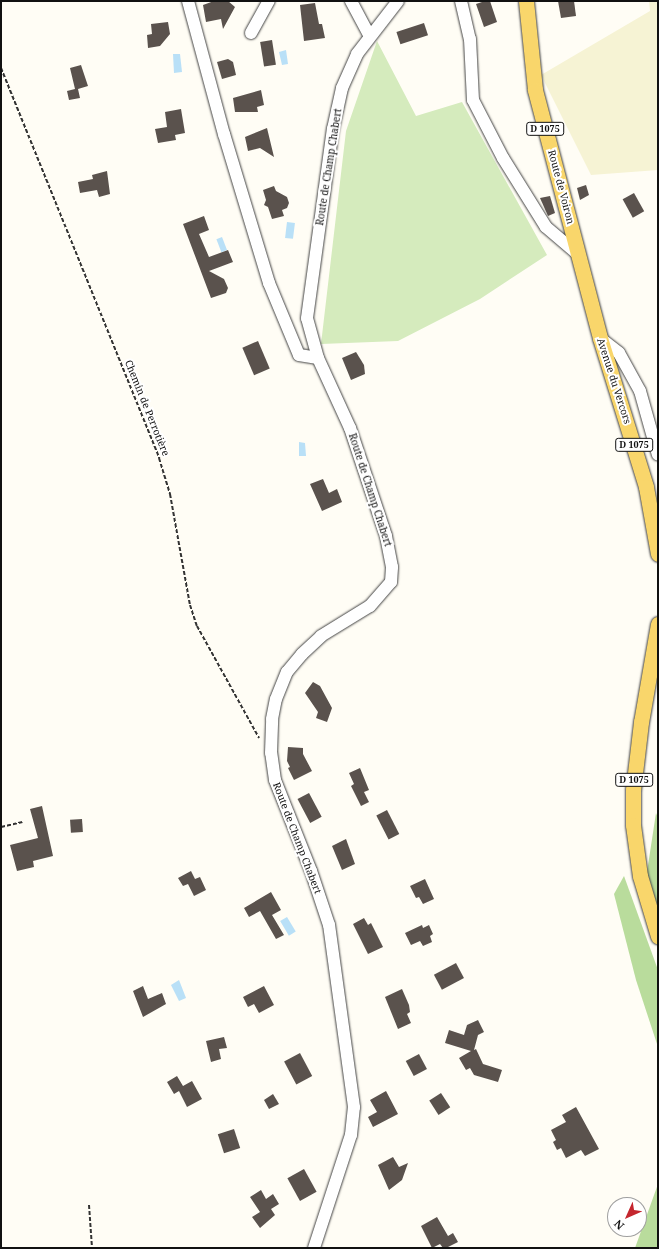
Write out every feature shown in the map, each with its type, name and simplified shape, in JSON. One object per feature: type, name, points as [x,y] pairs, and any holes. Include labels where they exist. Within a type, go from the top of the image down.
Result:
[{"type":"main road","name":"Route de Voiron","points":[[526,1],[535,90],[579,255]]},
{"type":"main road","name":"Avenue du Vercors","points":[[579,255],[600,338],[646,487],[658,554]]},
{"type":"main road","name":"D 1075","points":[[658,624],[641,722],[633,790],[633,825],[640,876],[658,936]]},
{"type":"street","points":[[188,1],[224,134],[270,283],[299,354],[318,358]]},
{"type":"street","points":[[251,33],[269,1]]},
{"type":"street","points":[[351,1],[369,35]]},
{"type":"street","name":"Route de Champ Chabert","points":[[314,1248],[351,1135],[354,1107],[351,1075],[329,925],[311,871],[279,793],[271,753],[272,719],[276,699],[287,672],[302,654],[321,636],[370,606],[391,582],[392,567],[382,523],[350,428],[318,358],[307,318],[334,129],[342,88],[357,54],[369,35],[398,1]]},
{"type":"street","points":[[461,1],[470,39],[473,100],[503,158],[546,227],[579,255]]},
{"type":"street","points":[[600,338],[619,353],[640,391],[658,456]]},
{"type":"path","name":"Chemin de Perrotière","points":[[1,68],[159,458],[170,494],[190,605],[197,626],[254,731],[271,753]]},
{"type":"path","points":[[1,827],[22,822]]},
{"type":"path","points":[[89,1204],[92,1248]]},
{"type":"shaded area","points":[[649,1],[658,1],[658,170],[591,175],[541,75],[650,11]]},
{"type":"green space","points":[[377,41],[416,116],[462,102],[547,255],[480,299],[398,341],[321,344],[346,131]]},
{"type":"green space","points":[[656,813],[658,818],[658,908],[647,872]]},
{"type":"green space","points":[[624,876],[658,970],[658,1047],[636,980],[614,894]]},
{"type":"green space","points":[[658,1184],[658,1248],[635,1248],[639,1237],[647,1237],[647,1215]]},
{"type":"water","points":[[286,50],[288,64],[282,65],[279,52]]},
{"type":"water","points":[[173,54],[180,54],[182,72],[174,73]]},
{"type":"water","points":[[287,222],[295,223],[293,239],[285,238]]},
{"type":"water","points":[[222,237],[227,250],[221,252],[216,239]]},
{"type":"water","points":[[299,442],[305,443],[306,456],[299,456]]},
{"type":"water","points":[[287,917],[296,932],[289,936],[280,921]]},
{"type":"water","points":[[179,980],[186,998],[179,1001],[171,985]]},
{"type":"building","points":[[214,1],[228,1],[235,7],[223,29],[221,19],[206,22],[203,5]]},
{"type":"building","points":[[490,1],[497,22],[484,27],[476,4]]},
{"type":"building","points":[[558,1],[574,1],[576,16],[561,18]]},
{"type":"building","points":[[315,3],[319,24],[322,24],[325,38],[304,41],[300,5]]},
{"type":"building","points":[[168,22],[170,34],[160,46],[148,48],[147,35],[152,34],[151,24]]},
{"type":"building","points":[[424,23],[428,35],[400,44],[396,32]]},
{"type":"building","points":[[272,40],[276,65],[264,67],[260,42]]},
{"type":"building","points":[[228,59],[233,62],[236,75],[222,79],[217,62]]},
{"type":"building","points":[[81,65],[88,86],[78,89],[80,98],[69,100],[67,91],[75,89],[70,68]]},
{"type":"building","points":[[261,90],[264,105],[257,107],[258,112],[235,112],[233,98]]},
{"type":"building","points":[[181,109],[185,133],[175,135],[176,140],[158,143],[155,129],[167,127],[165,112]]},
{"type":"building","points":[[267,128],[274,157],[260,148],[248,151],[245,137]]},
{"type":"building","points":[[107,171],[110,194],[99,197],[97,190],[80,193],[78,182],[93,179],[92,175]]},
{"type":"building","points":[[586,185],[589,195],[580,200],[577,188]]},
{"type":"building","points":[[274,186],[276,191],[287,197],[289,203],[287,208],[282,210],[284,216],[272,219],[268,207],[264,205],[266,200],[263,190]]},
{"type":"building","points":[[634,193],[644,211],[633,218],[623,199]]},
{"type":"building","points":[[550,196],[555,213],[548,216],[540,198]]},
{"type":"building","points":[[204,216],[209,230],[199,234],[209,257],[228,250],[233,262],[209,271],[224,279],[228,288],[226,293],[211,298],[183,224]]},
{"type":"building","points":[[258,341],[270,369],[254,375],[242,348]]},
{"type":"building","points":[[356,352],[364,365],[365,374],[351,380],[342,358]]},
{"type":"building","points":[[323,479],[329,493],[337,489],[342,502],[322,511],[310,484]]},
{"type":"building","points":[[313,682],[320,686],[332,708],[327,722],[316,718],[318,712],[305,693]]},
{"type":"building","points":[[288,747],[303,748],[303,754],[312,771],[294,780],[288,768],[290,767],[287,761]]},
{"type":"building","points":[[360,768],[369,790],[364,792],[369,802],[361,806],[351,786],[354,784],[349,773]]},
{"type":"building","points":[[309,793],[322,817],[310,823],[298,799]]},
{"type":"building","points":[[42,806],[53,856],[33,861],[34,867],[17,871],[10,845],[38,838],[30,809]]},
{"type":"building","points":[[387,810],[399,834],[389,840],[376,815]]},
{"type":"building","points":[[82,819],[83,832],[71,833],[70,820]]},
{"type":"building","points":[[346,839],[355,864],[342,870],[332,846]]},
{"type":"building","points":[[191,871],[195,879],[200,877],[206,890],[194,896],[188,884],[183,886],[178,878]]},
{"type":"building","points":[[425,879],[434,899],[423,904],[419,897],[416,898],[410,886]]},
{"type":"building","points":[[271,892],[281,910],[272,915],[284,935],[276,939],[260,911],[249,917],[244,908]]},
{"type":"building","points":[[364,918],[368,925],[371,923],[383,947],[368,954],[353,924]]},
{"type":"building","points":[[422,925],[423,928],[429,925],[433,934],[430,936],[432,942],[423,946],[420,941],[411,945],[405,933]]},
{"type":"building","points":[[456,963],[464,978],[442,990],[434,975]]},
{"type":"building","points":[[143,986],[148,999],[162,993],[166,1004],[143,1017],[133,991]]},
{"type":"building","points":[[264,986],[274,1005],[259,1013],[254,1004],[248,1007],[243,997]]},
{"type":"building","points":[[402,989],[409,1005],[410,1012],[407,1014],[411,1023],[398,1029],[385,997]]},
{"type":"building","points":[[478,1020],[484,1032],[478,1035],[474,1050],[476,1049],[483,1064],[502,1070],[498,1082],[474,1075],[470,1068],[466,1070],[459,1058],[471,1051],[445,1043],[449,1030],[464,1035],[467,1025]]},
{"type":"building","points":[[224,1037],[227,1048],[219,1049],[221,1059],[211,1062],[206,1041]]},
{"type":"building","points":[[300,1053],[312,1076],[296,1084],[284,1061]]},
{"type":"building","points":[[419,1054],[427,1069],[414,1076],[406,1061]]},
{"type":"building","points":[[177,1076],[183,1086],[192,1081],[202,1099],[187,1107],[179,1091],[174,1094],[167,1082]]},
{"type":"building","points":[[386,1091],[398,1114],[373,1127],[368,1117],[377,1112],[370,1100]]},
{"type":"building","points":[[441,1093],[450,1107],[439,1115],[429,1101]]},
{"type":"building","points":[[273,1094],[279,1104],[269,1109],[264,1100]]},
{"type":"building","points":[[576,1107],[599,1149],[585,1156],[581,1150],[566,1158],[561,1148],[557,1150],[553,1142],[556,1140],[551,1130],[566,1122],[562,1115]]},
{"type":"building","points":[[234,1129],[240,1148],[224,1153],[218,1134]]},
{"type":"building","points":[[393,1157],[399,1167],[408,1163],[402,1180],[389,1190],[378,1165]]},
{"type":"building","points":[[304,1169],[317,1192],[300,1201],[287,1178]]},
{"type":"building","points":[[261,1190],[266,1199],[273,1194],[279,1204],[271,1209],[275,1215],[260,1228],[252,1217],[260,1212],[250,1197]]},
{"type":"building","points":[[437,1217],[448,1236],[453,1233],[458,1242],[446,1248],[443,1248],[440,1244],[432,1248],[421,1226]]}]
